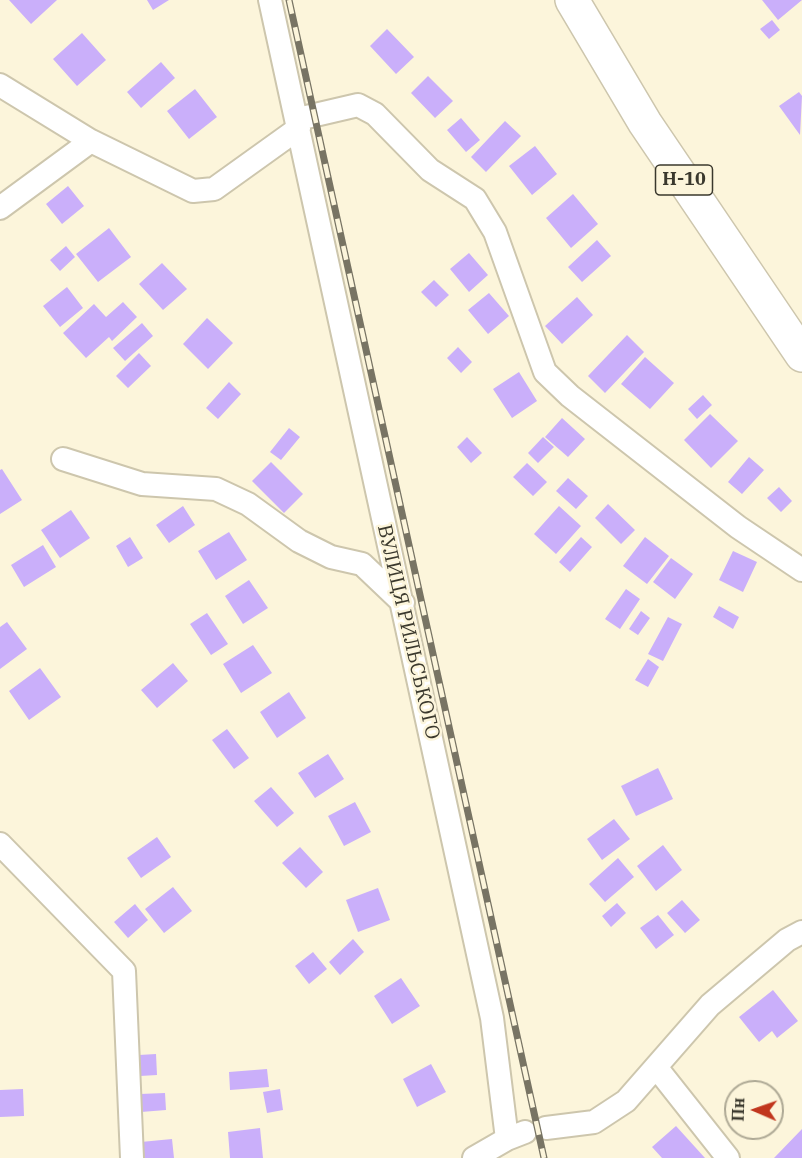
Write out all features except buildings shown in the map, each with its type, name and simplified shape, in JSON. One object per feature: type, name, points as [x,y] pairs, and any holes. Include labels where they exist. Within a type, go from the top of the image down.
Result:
[{"type":"main road","name":"Н-10","points":[[572,0],[645,123],[802,355]]},
{"type":"street","name":"ВУЛИЦЯ РИЛЬСЬКОГО","points":[[270,0],[492,1018],[526,1133]]},
{"type":"street","points":[[0,85],[91,141],[193,191],[214,189],[298,124],[358,105],[375,114],[430,170],[475,199],[495,232],[545,372],[570,396],[738,527],[802,570]]},
{"type":"street","points":[[0,208],[91,141]]},
{"type":"street","points":[[63,459],[142,484],[216,489],[248,504],[299,542],[331,557],[362,564],[403,603]]},
{"type":"street","points":[[362,564],[386,533]]},
{"type":"street","points":[[0,844],[124,971],[132,1158]]},
{"type":"street","points":[[474,1158],[526,1133],[594,1122],[626,1101],[710,1005],[788,940],[802,932]]},
{"type":"street","points":[[656,1067],[728,1158]]},
{"type":"railway","points":[[289,0],[544,1158]]}]
